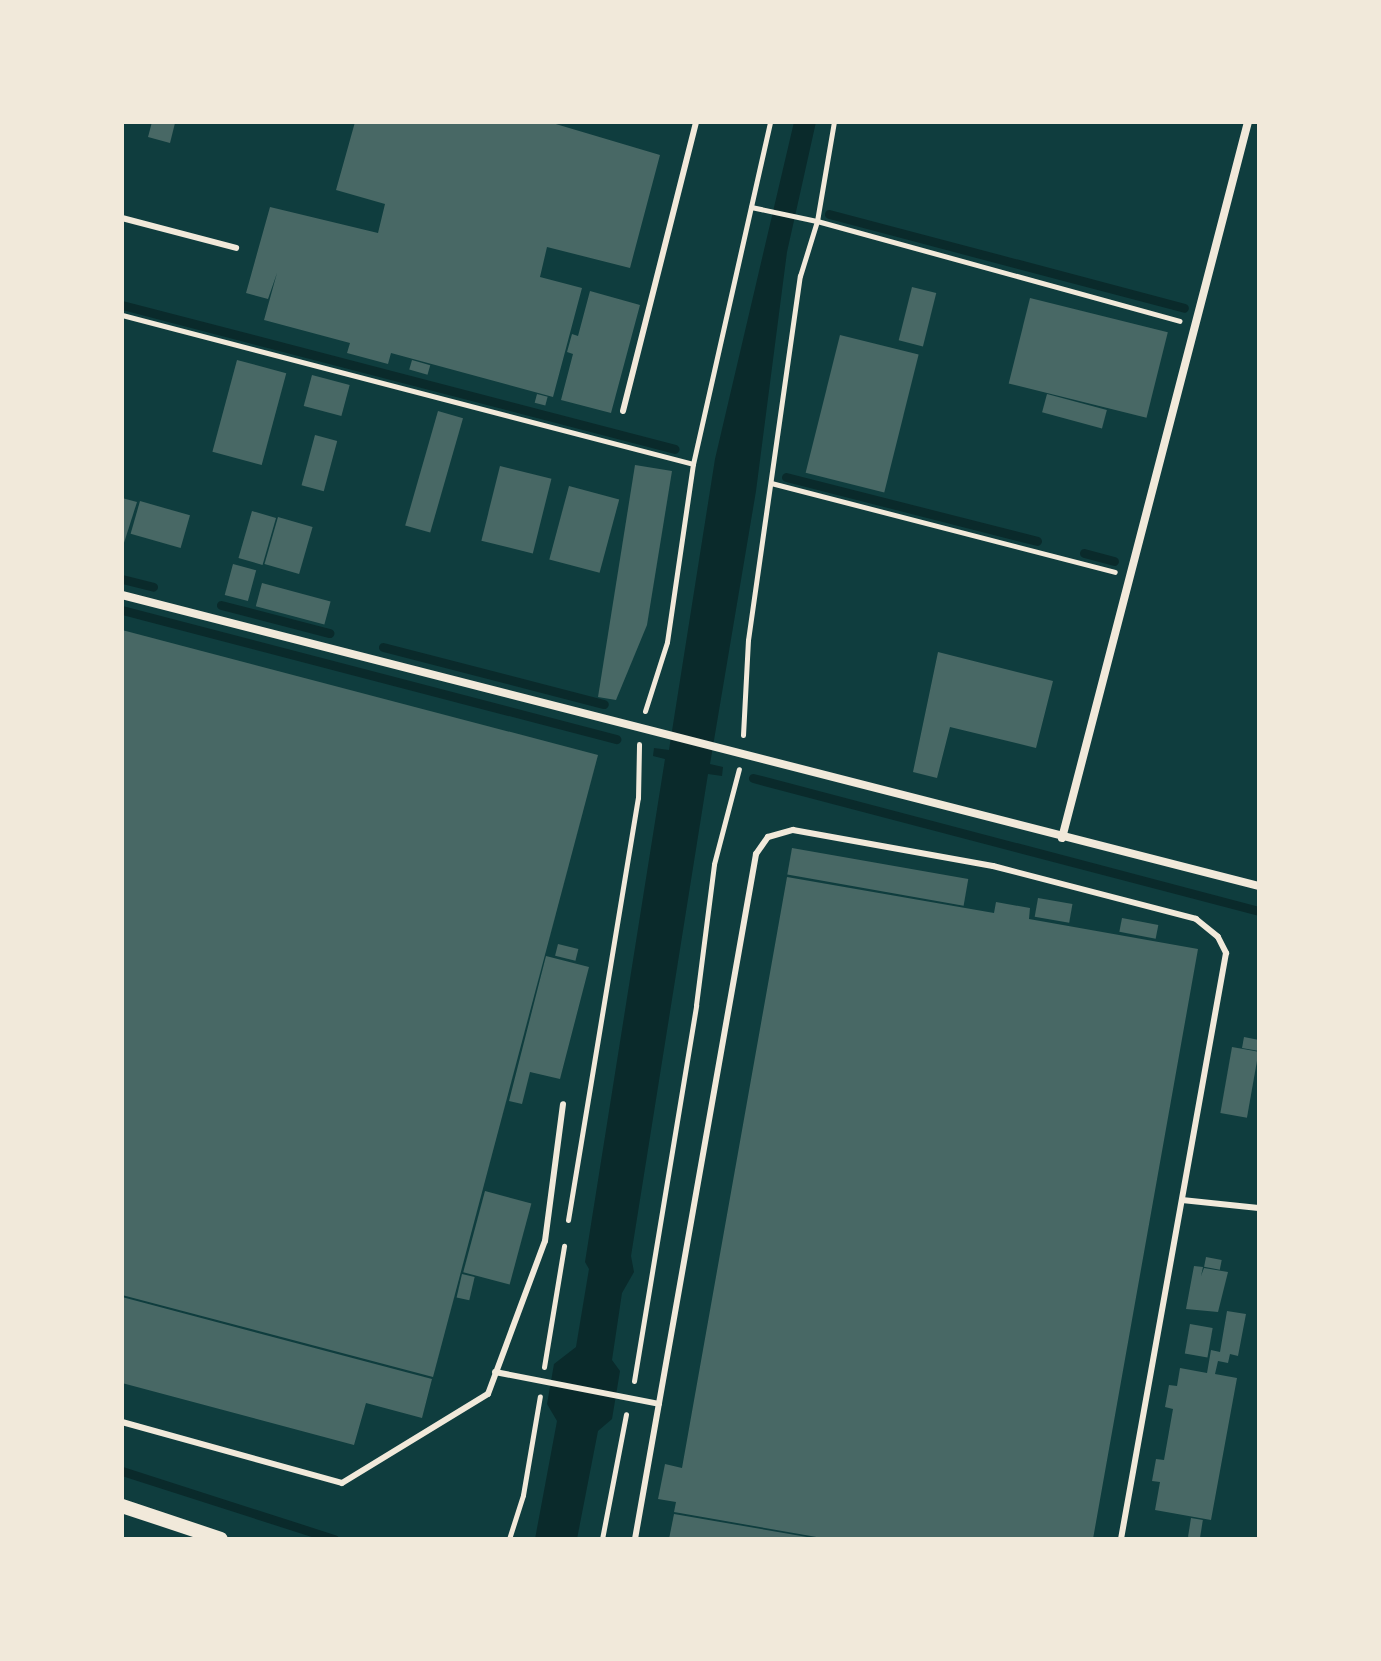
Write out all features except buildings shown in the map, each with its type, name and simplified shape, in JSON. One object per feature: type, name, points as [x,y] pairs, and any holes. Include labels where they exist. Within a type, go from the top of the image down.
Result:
[{"type":"street","points":[[1062,838],[1248,122]]},
{"type":"street","points":[[122,595],[639,730],[1259,886]]},
{"type":"street","points":[[122,1506],[221,1539]]},
{"type":"lane","points":[[623,411],[696,122]]},
{"type":"lane","points":[[122,218],[236,248]]},
{"type":"lane","points":[[635,1539],[756,854],[768,837],[793,830],[993,866],[1196,919],[1218,937],[1226,953],[1121,1539]]},
{"type":"lane","points":[[122,1422],[342,1483],[488,1394],[545,1241],[563,1104]]},
{"type":"lane","points":[[1182,1200],[1259,1208]]},
{"type":"lane","points":[[495,1372],[659,1404]]},
{"type":"path","points":[[568,1224],[638,798],[639,730],[667,642],[693,464],[770,122]]},
{"type":"path","points":[[602,1539],[694,1020],[714,864],[738,755],[748,640],[800,276],[817,221],[834,122]]},
{"type":"path","points":[[753,207],[817,221],[1195,325]]},
{"type":"path","points":[[122,315],[693,464]]},
{"type":"path","points":[[771,483],[1130,576]]},
{"type":"path","points":[[509,1539],[523,1495],[545,1382],[565,1239]]},
{"type":"water","points":[[794,122],[816,122],[787,252],[756,491],[710,764],[723,767],[722,776],[708,774],[631,1256],[634,1272],[622,1293],[612,1360],[620,1371],[612,1419],[598,1431],[577,1539],[535,1539],[557,1421],[547,1404],[554,1364],[576,1347],[589,1269],[585,1262],[665,759],[653,756],[654,748],[669,750],[715,459]]},
{"type":"waterway","points":[[829,214],[1184,308]]},
{"type":"waterway","points":[[122,305],[675,449]]},
{"type":"waterway","points":[[786,477],[1037,541]]},
{"type":"waterway","points":[[1084,553],[1114,561]]},
{"type":"waterway","points":[[122,579],[153,587]]},
{"type":"waterway","points":[[221,605],[329,633]]},
{"type":"waterway","points":[[122,610],[616,739]]},
{"type":"waterway","points":[[383,647],[604,704]]},
{"type":"waterway","points":[[753,778],[1259,911]]},
{"type":"waterway","points":[[122,1471],[334,1539]]}]
